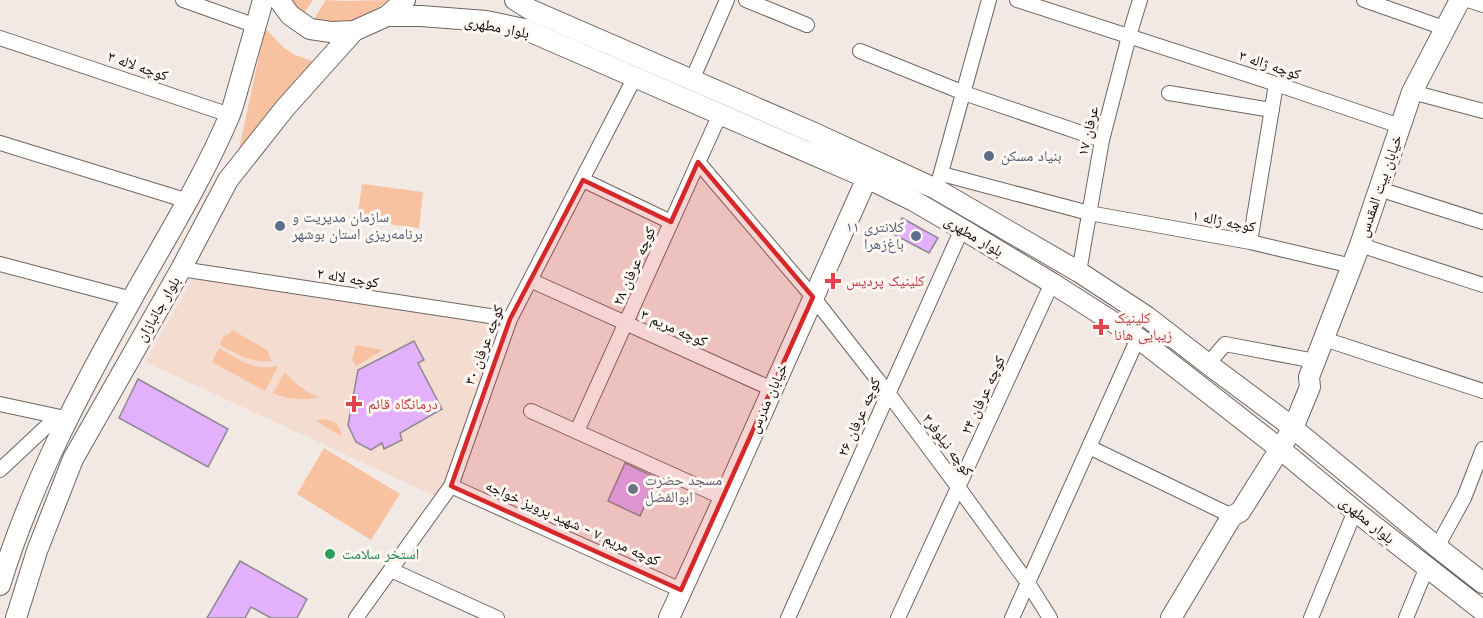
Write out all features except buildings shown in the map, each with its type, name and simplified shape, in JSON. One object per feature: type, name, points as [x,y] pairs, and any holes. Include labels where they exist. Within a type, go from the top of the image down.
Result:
[{"type":"main road","name":"بلوار جانبازان","points":[[1,581],[25,516],[68,418],[188,201],[230,115],[263,0]]},
{"type":"main road","points":[[279,0],[290,15],[310,29],[331,32],[354,32],[387,16],[405,0]]},
{"type":"main road","points":[[499,24],[497,13],[502,3],[507,0]]},
{"type":"main road","name":"بلوار مطهری","points":[[515,0],[531,10],[812,132],[939,182],[1146,316],[1288,424],[1483,583]]},
{"type":"main road","name":"خیابان بیت المقدس","points":[[1171,618],[1232,516],[1231,507],[1276,445],[1310,387],[1312,369],[1360,245],[1412,92],[1460,0]]},
{"type":"main road","name":"بلوار مطهری","points":[[387,16],[486,21],[524,29],[867,178],[914,201],[1138,338],[1276,445],[1483,612]]},
{"type":"main road","name":"بلوار جانبازان","points":[[16,618],[37,551],[73,459],[181,269],[228,180],[285,108],[354,32]]},
{"type":"main road","points":[[206,167],[216,167],[224,172],[228,180]]},
{"type":"main road","name":"خیابان مدرس","points":[[669,618],[867,178]]},
{"type":"street","points":[[183,0],[256,26]]},
{"type":"street","points":[[692,80],[727,0]]},
{"type":"street","points":[[746,0],[807,25]]},
{"type":"street","points":[[939,182],[989,0]]},
{"type":"street","name":"کوچه ژاله ۳","points":[[1017,0],[1400,126]]},
{"type":"street","name":"عرفان ۱۷","points":[[1079,272],[1102,140],[1140,0]]},
{"type":"street","points":[[1364,0],[1444,28]]},
{"type":"street","points":[[1468,0],[1483,5]]},
{"type":"street","name":"کوچه لاله ۳","points":[[0,38],[230,115]]},
{"type":"street","points":[[860,51],[964,93],[1102,140]]},
{"type":"street","name":"کوچه عرفان ۳۰","points":[[356,618],[451,486],[510,319],[635,77]]},
{"type":"street","points":[[1250,242],[1276,84]]},
{"type":"street","points":[[1412,92],[1483,111]]},
{"type":"street","points":[[1169,93],[1272,110]]},
{"type":"street","name":"کوچه عرفان ۲۸","points":[[577,431],[720,114]]},
{"type":"street","points":[[0,143],[188,201]]},
{"type":"street","name":"کوچه نیلوفر۳","points":[[698,162],[813,297],[888,393],[1028,584],[1050,618]]},
{"type":"street","points":[[583,180],[671,222]]},
{"type":"street","name":"کوچه ژاله ۱","points":[[939,182],[1089,213],[1250,242],[1352,266]]},
{"type":"street","points":[[1379,189],[1483,222]]},
{"type":"street","name":"کوچه عرفان ۲۶","points":[[788,618],[962,229]]},
{"type":"street","points":[[1360,245],[1483,285]]},
{"type":"street","points":[[0,264],[132,299]]},
{"type":"street","name":"کوچه لاله ۲","points":[[181,269],[510,319]]},
{"type":"street","name":"کوچه مریم ۳","points":[[530,280],[772,390]]},
{"type":"street","name":"کوچه عرفان ۲۴","points":[[898,618],[1052,284]]},
{"type":"street","points":[[1012,618],[1138,338]]},
{"type":"street","points":[[1324,339],[1483,392]]},
{"type":"street","points":[[1208,364],[1225,344],[1312,369]]},
{"type":"street","points":[[0,404],[68,418]]},
{"type":"street","points":[[531,411],[724,498]]},
{"type":"street","points":[[0,470],[46,426],[68,418]]},
{"type":"street","points":[[1089,447],[1232,516]]},
{"type":"street","points":[[1437,547],[1464,498],[1483,448]]},
{"type":"street","name":"کوچه مریم ۷ - شهید پرویز خواجه","points":[[451,486],[681,590]]},
{"type":"street","points":[[1311,618],[1355,511]]},
{"type":"street","points":[[1406,618],[1427,567]]},
{"type":"street","points":[[391,570],[497,618]]},
{"type":"street","points":[[1481,618],[1483,612]]},
{"type":"highlighted area","points":[[698,162],[813,297],[681,590],[451,486],[510,319],[583,180],[671,222]]},
{"type":"shaded area","points":[[291,0],[313,0],[304,14]]},
{"type":"shaded area","points":[[326,0],[388,0],[353,21],[334,24],[314,19]]},
{"type":"shaded area","points":[[265,28],[284,48],[295,55],[318,63],[238,154]]},
{"type":"shaded area","points":[[362,184],[423,192],[419,228],[357,220]]},
{"type":"shaded area","name":"درمانگاه قائم","points":[[194,277],[484,321],[497,328],[449,476],[435,496],[145,362]]},
{"type":"shaded area","points":[[232,330],[267,350],[272,361],[252,360],[221,346],[224,336]]},
{"type":"shaded area","points":[[356,345],[383,350],[356,366],[352,359]]},
{"type":"shaded area","points":[[219,348],[254,366],[278,366],[265,391],[212,362]]},
{"type":"shaded area","points":[[285,372],[300,387],[318,397],[296,399],[273,393]]},
{"type":"shaded area","points":[[322,419],[336,423],[340,428],[341,436],[316,421]]},
{"type":"shaded area","points":[[324,448],[400,494],[371,540],[297,494]]},
{"type":"place","name":"بنیاد مسکن","points":[[989,156]]},
{"type":"place","name":"سازمان مدیریت و برنامه‌ریزی استان بوشهر","points":[[280,226]]},
{"type":"place","name":"کلانتری ۱۱ باغ‌زهرا","points":[[916,236]]},
{"type":"place","name":"کلینیک پردیس","points":[[833,281]]},
{"type":"place","name":"کلینیک زیبایی هانا","points":[[1101,327]]},
{"type":"place","name":"درمانگاه قائم","points":[[354,404]]},
{"type":"place","name":"مسجد حضرت ابوالفضل","points":[[633,489]]},
{"type":"place","name":"استخر سلامت","points":[[330,554]]}]
